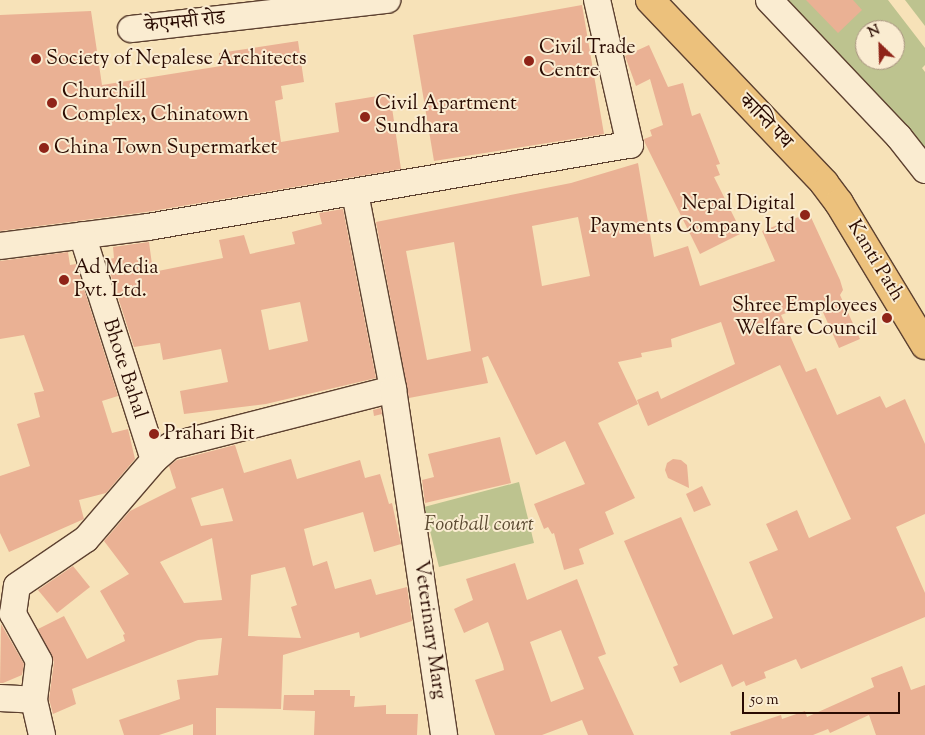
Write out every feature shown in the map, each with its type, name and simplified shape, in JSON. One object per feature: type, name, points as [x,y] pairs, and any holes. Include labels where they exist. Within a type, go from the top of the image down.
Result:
[{"type":"main road","name":"कान्ति पथ","points":[[650,0],[840,203]]},
{"type":"main road","points":[[671,0],[851,192],[925,313]]},
{"type":"main road","name":"Kanti Path","points":[[840,203],[925,345]]},
{"type":"street","name":"केएमसी रोड","points":[[131,28],[387,0]]},
{"type":"street","points":[[0,246],[355,193],[630,145],[597,0]]},
{"type":"street","points":[[769,0],[899,137],[925,170]]},
{"type":"street","name":"Veterinary Marg","points":[[355,193],[392,388],[444,735]]},
{"type":"street","name":"Bhote Bahal","points":[[82,235],[154,460]]},
{"type":"street","points":[[42,735],[34,700],[39,661],[13,614],[17,586],[86,539],[154,460],[170,446],[392,388]]},
{"type":"street","points":[[0,698],[34,700]]},
{"type":"green space","points":[[783,0],[888,0],[903,20],[855,20],[855,70],[905,70],[905,22],[925,48],[925,65],[922,68],[925,72],[925,156]]},
{"type":"green space","points":[[905,0],[925,0],[925,26]]},
{"type":"green space","name":"Football court","points":[[519,482],[534,543],[439,567],[424,507]]},
{"type":"building","points":[[806,0],[853,0],[862,10],[838,33]]},
{"type":"building","points":[[582,5],[604,134],[434,161],[413,35]]},
{"type":"building","points":[[91,11],[102,85],[221,66],[219,53],[298,41],[304,82],[281,86],[283,99],[275,101],[281,142],[339,132],[335,103],[390,94],[401,169],[146,212],[0,231],[0,15]]},
{"type":"building","points":[[649,45],[668,87],[683,83],[692,116],[700,113],[720,164],[716,165],[720,175],[714,177],[742,233],[700,254],[644,139],[652,136],[650,130],[663,125],[650,79],[636,86],[625,56]]},
{"type":"building","points":[[638,163],[654,257],[688,246],[700,286],[775,261],[762,231],[809,213],[840,280],[843,290],[840,295],[860,339],[839,348],[818,301],[781,315],[806,372],[816,368],[837,415],[880,396],[886,408],[905,399],[925,444],[925,514],[896,527],[925,593],[925,617],[801,669],[796,659],[764,672],[766,678],[746,686],[744,681],[732,687],[722,664],[680,683],[673,667],[678,665],[624,541],[681,517],[733,635],[773,618],[749,562],[778,550],[766,524],[797,510],[809,538],[851,519],[780,365],[648,426],[637,400],[658,391],[661,399],[735,364],[721,322],[671,339],[672,347],[641,353],[642,357],[618,362],[638,404],[598,423],[635,498],[605,512],[614,534],[579,549],[584,564],[564,570],[554,533],[552,534],[548,527],[544,529],[534,504],[585,484],[565,441],[536,455],[488,356],[482,358],[488,383],[409,398],[376,222],[571,183]],"holes":[[[578,217],[590,276],[542,286],[532,226]],[[454,242],[471,351],[427,360],[406,251]]]},
{"type":"building","points":[[343,209],[376,378],[266,404],[184,414],[180,391],[228,382],[221,349],[163,360],[160,343],[134,347],[106,260],[114,258],[113,247],[149,242],[153,272],[223,258],[219,240],[244,235],[250,254],[295,244],[292,232],[322,224],[319,213]],"holes":[[[300,302],[308,341],[269,350],[261,310]]]},
{"type":"building","points":[[68,252],[70,265],[76,264],[118,396],[102,401],[112,433],[128,429],[135,459],[106,493],[79,500],[84,519],[9,552],[0,533],[0,476],[30,466],[17,424],[40,417],[34,393],[44,391],[24,335],[0,339],[0,261]]},
{"type":"building","points":[[381,408],[382,414],[374,416],[373,410]]},
{"type":"building","points":[[500,437],[511,483],[425,503],[422,480],[434,477],[428,454]]},
{"type":"building","points":[[235,445],[244,473],[291,459],[297,479],[360,460],[365,478],[380,474],[389,504],[392,503],[401,544],[374,552],[363,512],[304,529],[313,566],[327,561],[335,589],[371,579],[376,595],[407,587],[412,621],[360,638],[359,632],[283,655],[281,709],[216,708],[216,735],[193,735],[193,724],[159,735],[124,735],[119,720],[180,699],[177,680],[218,675],[222,638],[198,640],[72,689],[76,704],[53,714],[49,699],[54,662],[38,629],[64,616],[87,659],[125,641],[123,635],[125,634],[100,591],[129,574],[104,541],[130,511],[176,488],[169,466],[177,460]],"holes":[[[223,488],[233,521],[201,526],[191,498]],[[212,538],[222,600],[184,603],[160,562]],[[285,567],[297,605],[291,607],[301,638],[248,636],[251,575]]]},
{"type":"building","points":[[673,459],[681,460],[687,465],[689,488],[668,478],[665,470],[667,463]]},
{"type":"building","points":[[702,486],[711,505],[694,512],[686,494]]},
{"type":"building","points":[[515,563],[527,600],[577,579],[606,654],[598,657],[634,735],[588,735],[582,720],[542,735],[495,735],[475,680],[504,670],[488,622],[464,633],[454,609],[473,600],[466,579]],"holes":[[[561,630],[584,689],[551,702],[530,642]]]},
{"type":"building","points":[[73,566],[90,587],[57,613],[38,590]]},
{"type":"building","points":[[1,624],[24,664],[22,675],[3,683],[0,683]]},
{"type":"building","points":[[902,666],[911,690],[925,685],[925,735],[876,735],[869,715],[830,733],[828,729],[813,735],[731,735],[730,732],[781,715],[782,719],[805,711],[807,717],[874,687],[871,678]]},
{"type":"building","points":[[314,690],[350,690],[350,696],[355,696],[354,707],[386,705],[386,714],[418,714],[417,735],[314,735],[315,711],[283,710],[284,695],[314,695]]},
{"type":"place","name":"Society of Nepalese Architects","points":[[36,59]]},
{"type":"place","name":"Civil Trade Centre","points":[[529,61]]},
{"type":"place","name":"Churchill Complex, Chinatown","points":[[52,103]]},
{"type":"place","name":"Civil Apartment Sundhara","points":[[365,117]]},
{"type":"place","name":"China Town Supermarket","points":[[44,148]]},
{"type":"place","name":"Nepal Digital Payments Company Ltd","points":[[805,215]]},
{"type":"place","name":"Ad Media Pvt. Ltd.","points":[[64,280]]},
{"type":"place","name":"Shree Employees Welfare Council","points":[[887,318]]},
{"type":"place","name":"Prahari Bit","points":[[154,434]]}]
